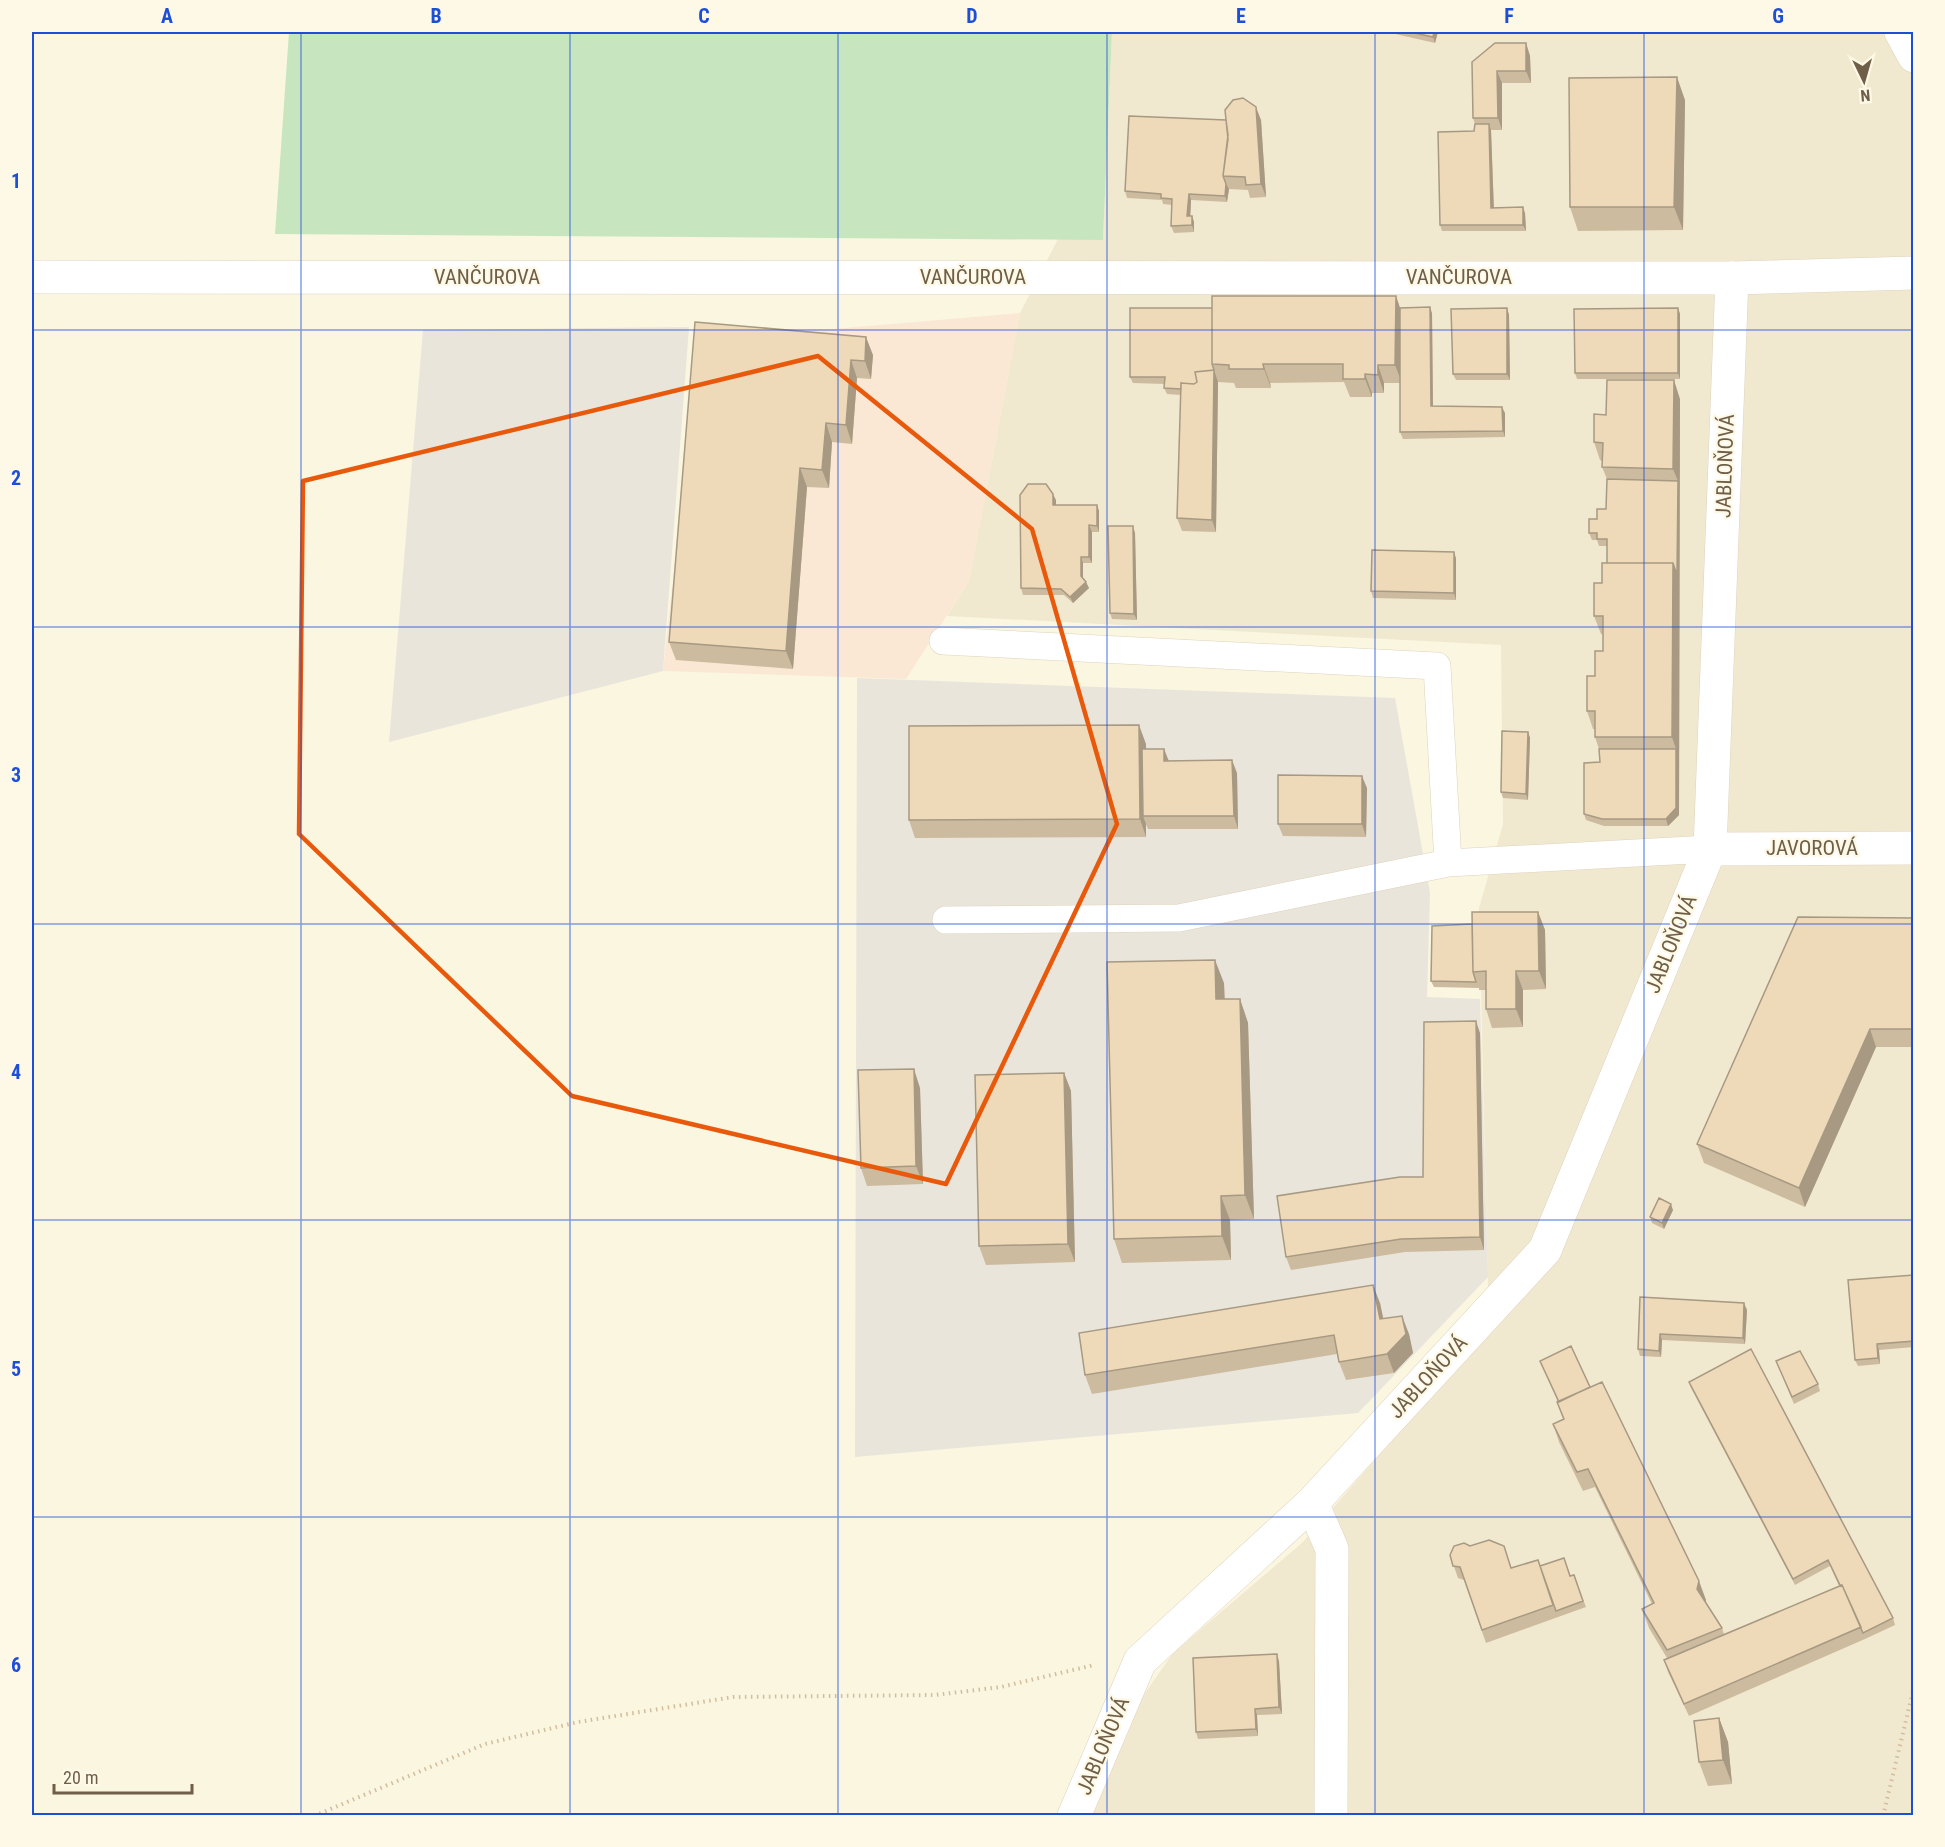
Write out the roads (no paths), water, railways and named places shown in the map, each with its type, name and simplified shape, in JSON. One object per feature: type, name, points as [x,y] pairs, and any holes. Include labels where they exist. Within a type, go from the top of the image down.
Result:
[{"type":"street","points":[[1901,32],[1914,56]]},
{"type":"street","name":"VANČUROVA","points":[[32,277],[1732,278],[1914,273]]},
{"type":"street","name":"JABLOŇOVÁ","points":[[1074,1815],[1140,1661],[1312,1503],[1545,1250],[1710,849],[1732,278]]},
{"type":"street","name":"JAVOROVÁ","points":[[1710,849],[1914,848]]},
{"type":"street","points":[[1312,1503],[1332,1549],[1331,1815]]},
{"type":"lane","points":[[943,641],[1437,666],[1448,863]]},
{"type":"lane","points":[[946,920],[1179,918],[1448,863],[1710,849]]}]
